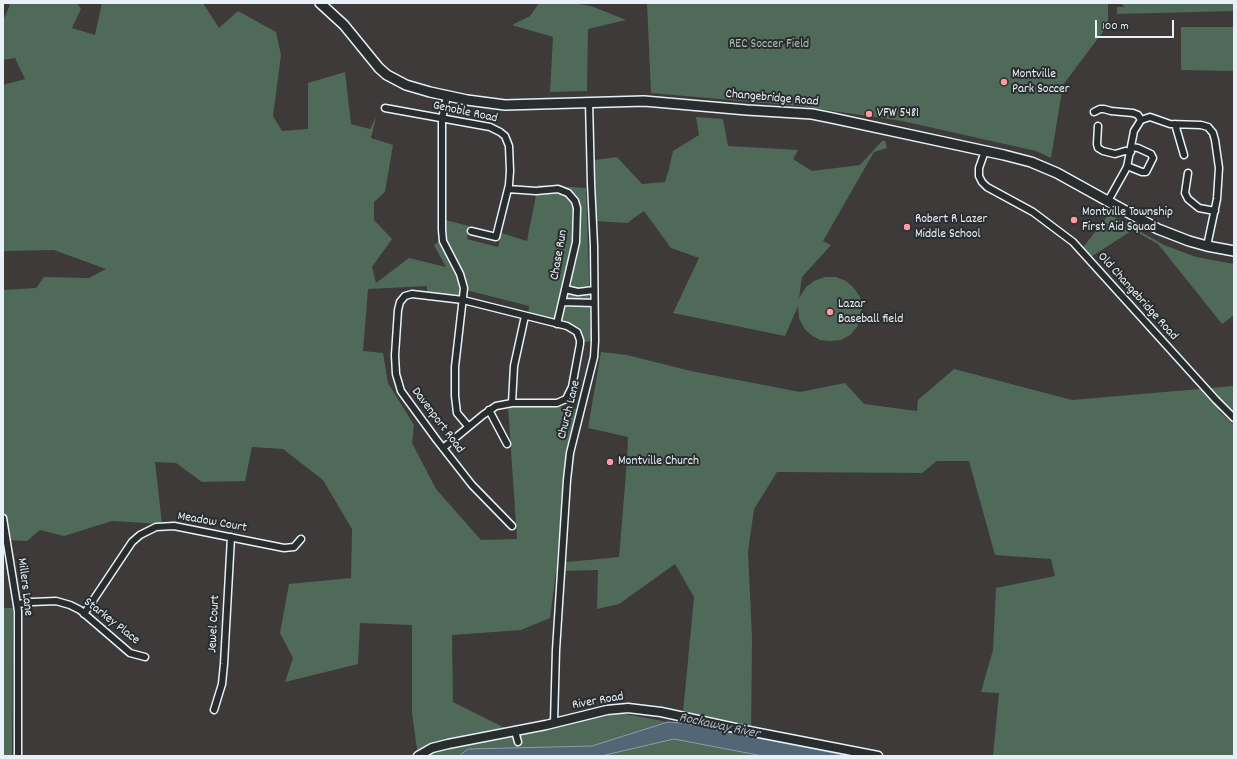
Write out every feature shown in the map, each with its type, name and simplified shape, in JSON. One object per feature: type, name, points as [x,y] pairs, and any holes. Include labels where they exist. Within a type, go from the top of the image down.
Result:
[{"type":"main road","name":"Changebridge Road","points":[[320,3],[344,25],[379,68],[387,75],[406,85],[447,96],[505,105],[644,101],[812,114],[1031,162],[1057,173],[1158,229],[1189,241],[1234,251]]},
{"type":"street","points":[[447,96],[442,119],[442,237],[463,281],[464,292],[455,367],[455,396],[457,413],[468,426]]},
{"type":"street","name":"Church Lane","points":[[554,723],[556,650],[566,480],[570,453],[594,357],[596,341],[589,102]]},
{"type":"street","name":"Genoble Road","points":[[385,108],[490,127],[503,134],[509,146],[510,171],[508,189],[496,237],[470,231]]},
{"type":"street","points":[[1094,112],[1104,108],[1112,111],[1133,113],[1138,115],[1141,120]]},
{"type":"street","points":[[1108,201],[1127,166],[1134,130],[1141,120],[1150,117],[1175,124],[1208,127],[1213,133],[1215,140],[1219,168],[1215,211],[1207,246]]},
{"type":"street","points":[[1175,124],[1184,155]]},
{"type":"street","points":[[1098,126],[1096,144],[1098,148],[1103,151],[1115,154],[1138,148],[1151,154],[1152,158],[1146,172],[1142,172],[1127,166]]},
{"type":"street","name":"Old Changebridge Road","points":[[986,151],[979,168],[979,176],[982,182],[987,187],[1033,212],[1073,242],[1234,418]]},
{"type":"street","points":[[1188,173],[1185,193],[1188,199],[1200,208],[1215,211]]},
{"type":"street","name":"Chase Run","points":[[508,189],[558,189],[565,191],[573,198],[577,208],[576,242],[557,324]]},
{"type":"street","name":"Chase Run","points":[[565,290],[578,292],[594,290]]},
{"type":"street","name":"Davenport Road","points":[[512,403],[556,402],[566,399],[572,386],[580,344],[577,332],[571,328],[557,324],[463,300],[412,294],[402,299],[398,310],[395,355],[398,385],[443,448],[472,485],[512,526]]},
{"type":"street","points":[[562,302],[594,303]]},
{"type":"street","points":[[443,448],[489,410],[496,406],[512,403],[514,366],[525,316]]},
{"type":"street","points":[[489,410],[507,444]]},
{"type":"street","name":"Millers Lane","points":[[3,518],[18,604],[18,756]]},
{"type":"street","name":"Meadow Court","points":[[84,614],[132,542],[146,531],[170,526],[289,548],[294,547],[301,539]]},
{"type":"street","name":"Jewel Court","points":[[214,710],[219,697],[223,678],[231,537]]},
{"type":"street","name":"Starkey Place","points":[[18,604],[32,602],[63,602],[76,608],[130,652],[145,657]]},
{"type":"street","name":"River Road","points":[[418,756],[439,746],[554,723],[612,709],[628,708],[650,710],[878,756]]},
{"type":"street","points":[[516,731],[518,742]]},
{"type":"green space","points":[[5,3],[77,3],[81,9],[72,28],[95,35],[102,3],[203,3],[219,28],[238,11],[276,32],[281,55],[273,116],[282,131],[308,129],[308,83],[345,72],[351,124],[370,129],[376,117],[371,138],[393,145],[385,192],[374,202],[374,220],[392,239],[372,267],[376,283],[409,258],[446,267],[434,245],[443,239],[441,219],[469,226],[467,239],[498,247],[501,233],[527,241],[538,185],[586,188],[591,341],[584,342],[580,328],[528,315],[529,306],[462,289],[460,300],[427,294],[427,286],[368,289],[363,351],[383,353],[388,383],[414,425],[412,443],[436,489],[481,540],[517,539],[508,406],[566,407],[576,409],[564,469],[557,563],[619,557],[628,437],[588,428],[601,352],[627,355],[691,371],[800,392],[845,383],[864,404],[917,411],[918,400],[954,369],[1072,400],[1234,386],[1234,413],[1218,410],[1234,425],[1234,756],[993,756],[999,693],[981,692],[993,650],[996,588],[1055,576],[1051,559],[995,555],[969,461],[937,461],[922,473],[777,472],[754,509],[748,552],[752,637],[751,736],[682,723],[694,597],[675,564],[619,604],[597,609],[598,570],[556,571],[550,618],[521,630],[452,635],[453,702],[517,734],[620,713],[668,722],[592,746],[468,749],[459,756],[418,756],[412,713],[412,625],[360,623],[358,664],[285,682],[293,658],[280,633],[289,584],[351,578],[352,529],[323,480],[283,449],[252,447],[245,481],[202,482],[176,463],[155,462],[162,524],[112,521],[64,536],[40,530],[27,541],[7,540],[3,520],[3,290],[36,288],[44,277],[89,278],[106,269],[54,250],[3,251],[3,85],[25,79],[15,58],[3,60],[3,21],[10,5]]},
{"type":"green space","points":[[539,3],[572,3],[591,6],[626,20],[588,29],[587,91],[550,92],[553,37],[512,25],[530,16]]},
{"type":"green space","name":"REC Soccer Field","points":[[647,3],[1108,3],[1108,25],[1063,85],[1051,158],[1036,151],[902,121],[799,106],[651,93]]},
{"type":"green space","points":[[1120,3],[1234,3],[1234,11],[1117,14],[1117,7],[1125,7]]},
{"type":"green space","points":[[1181,27],[1234,27],[1234,71],[1181,70]]},
{"type":"green space","points":[[696,117],[723,119],[728,146],[798,150],[793,159],[812,171],[860,165],[882,141],[885,141],[887,148],[874,152],[823,241],[831,245],[802,277],[799,298],[806,287],[814,281],[825,277],[836,277],[846,281],[854,288],[860,297],[862,307],[861,317],[857,327],[850,335],[841,340],[830,341],[820,340],[811,335],[804,328],[799,318],[798,306],[785,336],[673,313],[699,258],[671,248],[644,211],[627,223],[596,221],[595,160],[617,157],[642,184],[665,182],[673,151],[699,135]]},
{"type":"green space","points":[[1109,214],[1164,245],[1196,257],[1234,264],[1234,315],[1222,324],[1158,244],[1133,230],[1089,258],[1081,250]]},
{"type":"green space","points":[[3,608],[13,608],[12,756],[3,756]]},
{"type":"green space","points":[[674,739],[763,756],[601,756]]},
{"type":"water","name":"Rockaway River","points":[[668,722],[682,723],[849,756],[763,756],[674,739],[601,756],[459,756],[468,749],[592,746]]},
{"type":"place","name":"Montville Park Soccer","points":[[1004,82]]},
{"type":"place","name":"VFW 5481","points":[[869,114]]},
{"type":"place","name":"Montville Township First Aid Squad","points":[[1074,220]]},
{"type":"place","name":"Robert R Lazer Middle School","points":[[907,227]]},
{"type":"place","name":"Lazar Baseball field","points":[[830,312]]},
{"type":"place","name":"Montville Church","points":[[610,462]]}]
